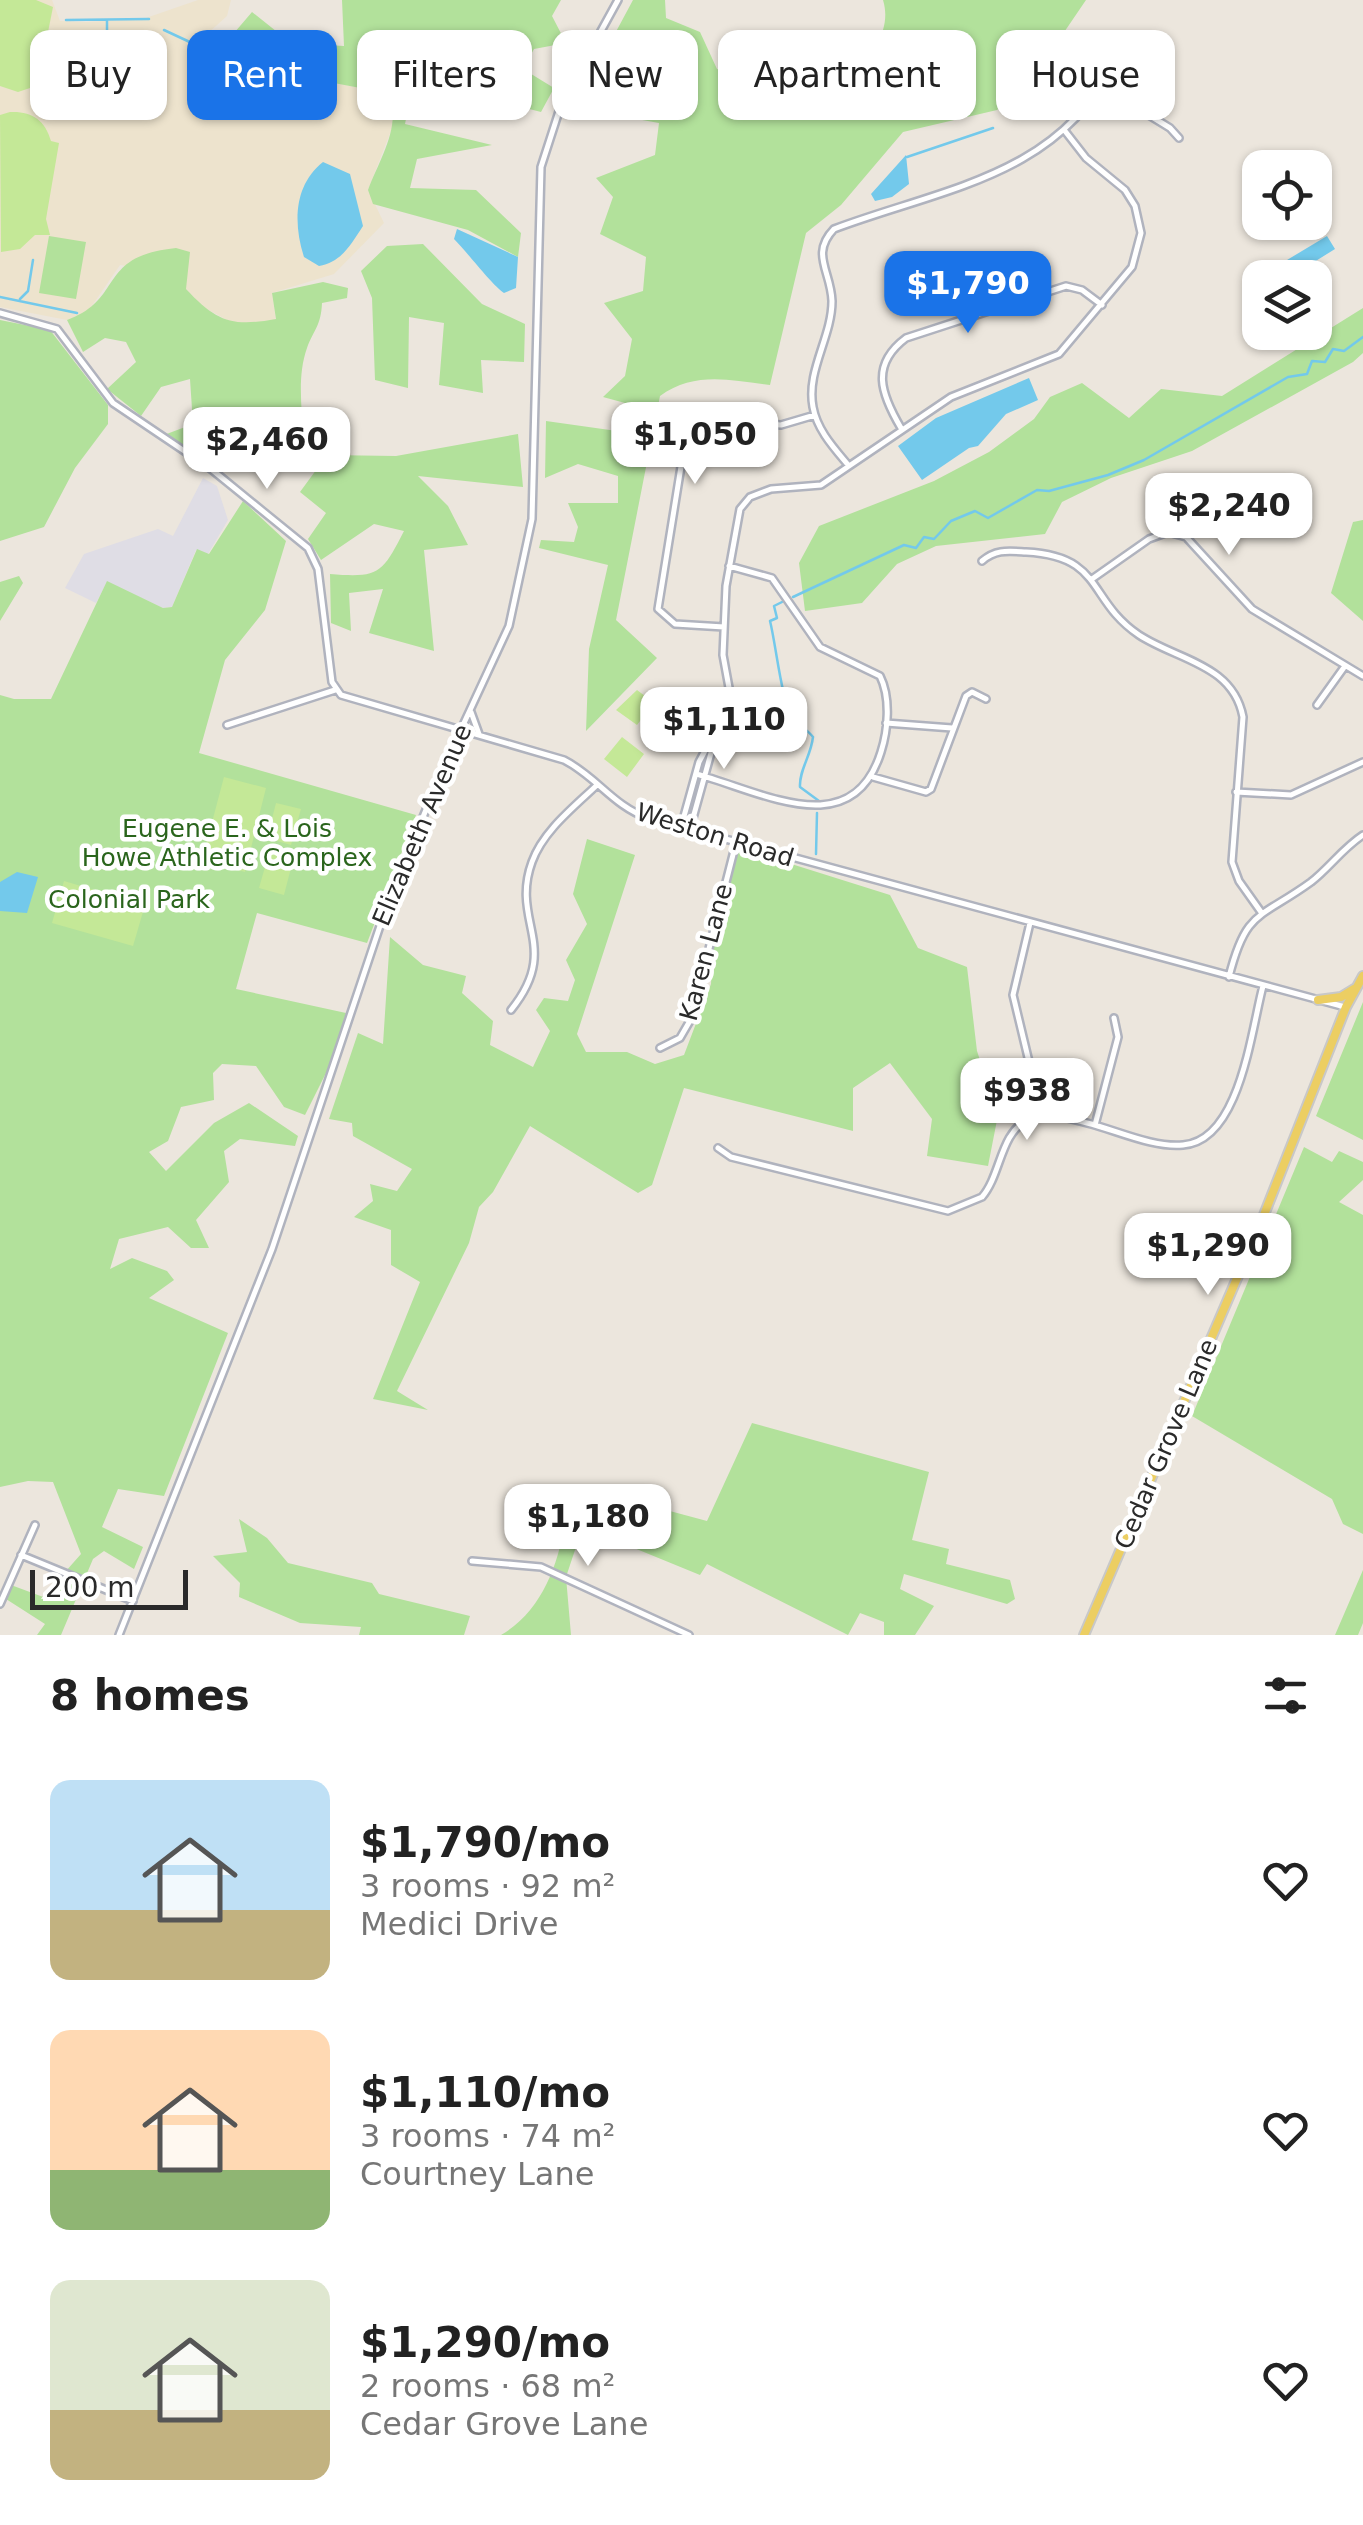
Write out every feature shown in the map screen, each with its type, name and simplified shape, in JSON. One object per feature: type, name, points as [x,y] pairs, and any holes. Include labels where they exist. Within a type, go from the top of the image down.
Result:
[{"type":"main road","name":"Cedar Grove Lane","points":[[1084,1635],[1262,1220],[1346,1008],[1363,976]]},
{"type":"main road","points":[[1318,1000],[1341,997],[1358,986]]},
{"type":"street","name":"Elizabeth Avenue","points":[[119,1635],[272,1249],[383,916],[461,730],[504,643],[532,519],[538,198],[543,157],[562,102],[618,0]]},
{"type":"street","points":[[850,466],[815,415],[811,394],[832,299],[820,256],[823,240],[834,229],[987,178],[1066,131],[1077,120]]},
{"type":"street","points":[[1157,120],[1179,138]]},
{"type":"street","points":[[690,830],[732,704],[723,655],[724,628],[729,566],[740,509],[750,497],[771,489],[821,485],[901,428],[969,388],[1058,354],[1132,268],[1140,246],[1139,220],[1125,190],[1086,158],[1066,131]]},
{"type":"street","points":[[901,428],[886,403],[880,377],[893,348],[906,338],[1066,286],[1082,290],[1102,304]]},
{"type":"street","points":[[0,314],[57,330],[114,404],[211,470],[308,548],[318,569],[335,690],[227,726]]},
{"type":"street","points":[[724,628],[675,624],[658,608],[685,442],[704,420],[780,424],[815,415]]},
{"type":"street","points":[[1092,579],[1149,539],[1168,532],[1186,537],[1252,609],[1363,676]]},
{"type":"street","points":[[982,561],[994,552],[1052,554],[1071,560],[1092,579],[1128,626],[1221,677],[1240,702],[1243,718],[1232,862],[1260,912]]},
{"type":"street","points":[[696,774],[818,807],[852,798],[872,777],[886,723],[886,692],[880,676],[820,647],[772,578],[729,566]]},
{"type":"street","points":[[1318,705],[1345,666]]},
{"type":"street","name":"Weston Road","points":[[335,690],[362,702],[564,760],[623,807],[690,830],[1346,1008]]},
{"type":"street","points":[[872,777],[926,792],[966,696],[972,692],[986,698]]},
{"type":"street","points":[[682,827],[704,749],[732,704]]},
{"type":"street","points":[[471,709],[472,724],[481,736]]},
{"type":"street","points":[[886,723],[952,728]]},
{"type":"street","points":[[1236,792],[1291,795],[1363,762]]},
{"type":"street","points":[[511,1010],[528,988],[536,963],[526,889],[534,856],[551,831],[597,785]]},
{"type":"street","points":[[1229,977],[1242,932],[1260,912],[1311,881],[1363,835]]},
{"type":"street","name":"Karen Lane","points":[[660,1048],[680,1038],[691,1020],[736,843]]},
{"type":"street","points":[[1030,923],[1013,995],[1042,1116]]},
{"type":"street","points":[[718,1148],[731,1157],[948,1211],[982,1197],[1011,1136],[1030,1118],[1042,1116],[1095,1125],[1179,1146],[1214,1133],[1231,1106],[1263,986]]},
{"type":"street","points":[[1095,1125],[1118,1037],[1114,1018]]},
{"type":"street","points":[[0,1604],[35,1525]]},
{"type":"street","points":[[22,1556],[133,1602]]},
{"type":"street","points":[[472,1560],[541,1567],[689,1635]]},
{"type":"shaded area","points":[[0,0],[52,0],[60,21],[86,22],[143,19],[198,0],[231,0],[227,16],[211,30],[187,30],[187,120],[337,120],[337,84],[357,87],[357,120],[394,120],[368,190],[384,223],[334,274],[272,293],[276,320],[238,326],[203,307],[186,289],[184,275],[120,265],[87,313],[67,320],[0,307]]},
{"type":"shaded area","points":[[203,478],[217,486],[228,520],[208,554],[196,550],[172,607],[163,608],[107,582],[96,603],[65,588],[84,554],[158,529],[173,536]]},
{"type":"green space","points":[[0,0],[36,0],[53,7],[48,30],[30,30],[30,88],[18,92],[0,86]]},
{"type":"green space","points":[[342,0],[561,0],[552,16],[559,30],[552,30],[552,46],[532,53],[532,30],[357,30],[357,87],[337,84],[337,46],[344,46]]},
{"type":"green space","points":[[633,0],[665,0],[666,18],[695,30],[617,30]]},
{"type":"green space","points":[[883,0],[1086,0],[1066,30],[996,30],[996,110],[976,115],[976,30],[882,30]]},
{"type":"green space","points":[[252,12],[275,30],[237,30]]},
{"type":"green space","points":[[698,31],[718,69],[718,120],[954,120],[903,132],[841,205],[806,233],[770,385],[699,380],[660,396],[616,620],[657,658],[586,731],[589,649],[608,565],[539,548],[541,540],[574,542],[578,527],[568,503],[618,503],[618,476],[578,464],[545,478],[546,421],[631,433],[636,406],[603,397],[625,376],[632,339],[604,303],[643,291],[646,257],[600,234],[613,197],[596,178],[655,155],[659,123],[642,120],[698,120]]},
{"type":"green space","points":[[532,75],[552,87],[541,112],[532,110]]},
{"type":"green space","points":[[10,112],[30,115],[30,120],[38,120],[45,127],[51,141],[59,143],[46,219],[50,235],[35,235],[20,249],[1,252],[0,115]]},
{"type":"green space","points":[[392,120],[406,120],[405,124],[492,145],[417,159],[410,188],[476,190],[521,233],[518,257],[468,230],[373,204],[368,190]]},
{"type":"green space","points":[[49,236],[86,242],[76,299],[39,293]]},
{"type":"green space","points":[[423,244],[482,304],[525,324],[524,362],[481,360],[483,393],[439,385],[444,323],[409,317],[408,388],[375,380],[372,298],[361,271],[387,246]]},
{"type":"green space","points":[[176,248],[190,252],[186,289],[216,315],[236,322],[276,319],[272,293],[323,282],[348,288],[347,298],[322,303],[319,322],[307,348],[301,381],[303,436],[214,463],[164,435],[193,424],[190,379],[161,387],[141,416],[107,389],[136,362],[126,342],[105,338],[83,352],[67,320],[97,301],[133,260]]},
{"type":"green space","points":[[1363,308],[1363,353],[1353,362],[1192,451],[1111,478],[1062,502],[1045,534],[936,546],[897,564],[862,603],[805,611],[799,563],[819,526],[934,481],[989,452],[1034,419],[1050,397],[1082,383],[1129,418],[1161,389],[1222,396],[1296,350],[1332,350],[1332,327]]},
{"type":"green space","points":[[0,320],[50,330],[108,405],[108,424],[75,468],[44,527],[0,541]]},
{"type":"green space","points":[[518,434],[523,487],[418,476],[448,506],[468,545],[424,550],[434,651],[369,633],[383,589],[349,593],[351,631],[331,623],[330,574],[359,575],[377,570],[404,531],[374,524],[321,560],[308,539],[326,513],[300,492],[327,455],[396,456]]},
{"type":"green space","points":[[243,501],[286,541],[265,610],[225,660],[199,753],[416,815],[367,943],[257,913],[236,989],[346,1013],[330,1065],[305,1115],[284,1107],[256,1066],[222,1064],[213,1073],[214,1100],[181,1107],[168,1141],[149,1152],[166,1171],[214,1123],[249,1103],[298,1136],[295,1146],[240,1139],[224,1151],[229,1182],[196,1220],[209,1248],[191,1248],[168,1227],[119,1239],[110,1269],[132,1258],[167,1271],[174,1280],[149,1298],[228,1333],[164,1496],[118,1489],[102,1527],[143,1547],[134,1569],[104,1551],[93,1559],[61,1635],[37,1635],[45,1624],[6,1599],[11,1585],[54,1601],[58,1580],[81,1554],[53,1482],[28,1481],[0,1487],[0,695],[51,699],[107,581],[163,608],[172,607],[197,549],[209,554]]},
{"type":"green space","points":[[1363,520],[1363,621],[1331,593],[1353,522]]},
{"type":"green space","points":[[19,576],[23,583],[0,621],[0,582]]},
{"type":"green space","points":[[637,690],[649,699],[650,708],[637,725],[616,710]]},
{"type":"green space","points":[[622,737],[644,754],[627,777],[604,759]]},
{"type":"green space","name":"Eugene E. & Lois Howe Athletic Complex","points":[[224,777],[266,788],[245,872],[202,860]]},
{"type":"green space","points":[[276,803],[301,809],[291,845],[267,838]]},
{"type":"green space","points":[[587,839],[635,855],[577,1034],[586,1052],[627,1052],[655,1064],[684,1055],[711,984],[713,945],[737,847],[890,895],[918,948],[967,967],[977,1051],[998,1115],[988,1166],[927,1156],[932,1119],[890,1063],[853,1088],[853,1131],[684,1088],[652,1185],[638,1193],[530,1126],[493,1192],[479,1207],[469,1243],[397,1391],[428,1410],[373,1399],[420,1282],[391,1265],[391,1230],[354,1217],[373,1201],[370,1184],[397,1191],[412,1169],[353,1136],[352,1123],[329,1119],[358,1033],[383,1044],[390,937],[423,965],[466,976],[462,993],[493,1021],[490,1045],[533,1067],[550,1031],[536,1010],[544,998],[568,1001],[575,980],[566,960],[587,924],[573,894]]},
{"type":"green space","points":[[269,853],[293,860],[284,895],[259,888]]},
{"type":"green space","points":[[64,881],[145,905],[133,946],[52,923]]},
{"type":"green space","points":[[1363,1002],[1363,1140],[1316,1116]]},
{"type":"green space","points":[[1304,1147],[1332,1162],[1339,1151],[1363,1162],[1363,1180],[1339,1202],[1363,1215],[1363,1534],[1343,1524],[1332,1499],[1192,1416]]},
{"type":"green space","points":[[752,1423],[929,1472],[912,1540],[949,1549],[946,1564],[1010,1580],[1015,1599],[1007,1604],[904,1574],[900,1589],[934,1606],[915,1635],[884,1635],[884,1622],[860,1613],[848,1635],[707,1564],[700,1575],[612,1539],[617,1522],[589,1508],[566,1577],[571,1635],[501,1635],[532,1608],[552,1571],[564,1529],[567,1488],[599,1492],[707,1521]]},
{"type":"green space","points":[[239,1519],[267,1538],[288,1563],[372,1583],[379,1594],[470,1616],[464,1635],[359,1635],[361,1627],[300,1623],[239,1597],[240,1583],[213,1556],[247,1552]]},
{"type":"green space","points":[[1363,1570],[1363,1623],[1358,1635],[1335,1635]]},
{"type":"water","points":[[906,155],[909,184],[892,197],[875,201],[871,194]]},
{"type":"water","points":[[323,162],[350,174],[363,226],[340,256],[319,266],[304,257],[298,205],[306,182]]},
{"type":"water","points":[[457,229],[518,257],[516,288],[504,293],[493,283],[454,239]]},
{"type":"water","points":[[1320,240],[1329,240],[1335,249],[1317,260],[1287,260]]},
{"type":"water","points":[[1029,378],[1038,400],[1006,414],[978,446],[922,480],[898,446],[936,418]]},
{"type":"water","points":[[17,872],[38,877],[27,913],[0,911],[0,882]]},
{"type":"waterway","points":[[66,20],[149,19]]},
{"type":"waterway","points":[[107,21],[107,30]]},
{"type":"waterway","points":[[167,31],[187,41]]},
{"type":"waterway","points":[[907,157],[993,128]]},
{"type":"waterway","points":[[20,299],[28,291],[33,260]]},
{"type":"waterway","points":[[0,297],[77,313]]},
{"type":"waterway","points":[[793,597],[904,545],[916,548],[924,537],[934,539],[951,521],[975,511],[988,518],[1037,490],[1049,491],[1108,475],[1144,460],[1288,377],[1307,374],[1312,361],[1325,362],[1333,349],[1344,351],[1363,337]]},
{"type":"waterway","points":[[782,602],[774,606],[777,618],[770,621],[784,695],[792,717],[813,737],[800,787],[819,801]]},
{"type":"waterway","points":[[816,854],[817,813]]},
{"type":"park label","name":"Colonial Park","points":[[129,899]]}]
